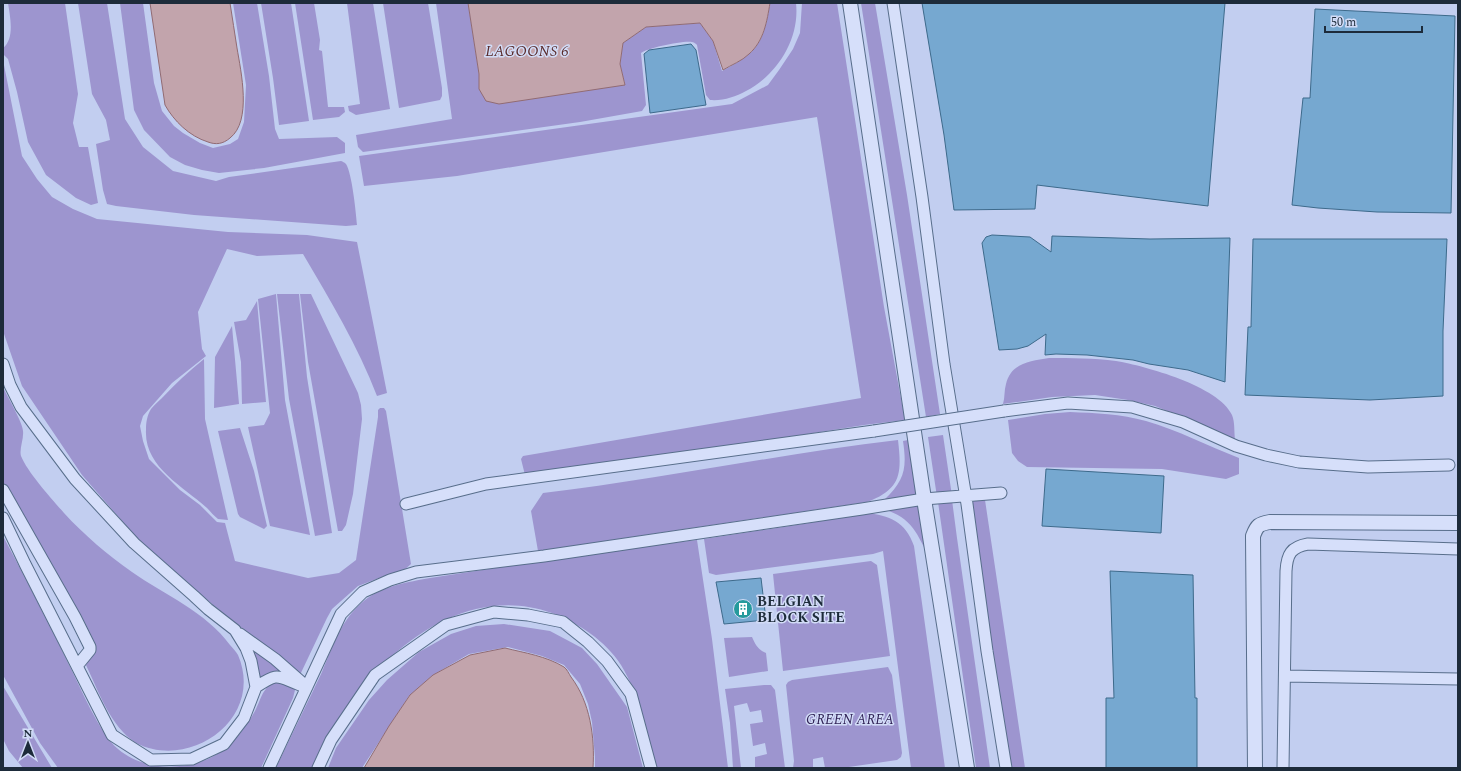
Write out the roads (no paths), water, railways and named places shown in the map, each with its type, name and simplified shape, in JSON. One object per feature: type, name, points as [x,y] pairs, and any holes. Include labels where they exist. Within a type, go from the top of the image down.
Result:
[{"type":"street","points":[[850,3],[924,499],[967,768]]},
{"type":"street","points":[[893,3],[922,198],[944,364],[966,496],[987,651],[1006,768]]},
{"type":"street","points":[[3,364],[10,385],[22,407],[75,479],[134,543],[208,610],[275,659],[307,687]]},
{"type":"street","points":[[406,504],[486,484],[1068,403],[1132,407],[1183,422],[1236,446],[1266,455],[1299,462],[1368,467],[1449,465]]},
{"type":"street","points":[[3,490],[75,617],[90,647],[90,650],[77,666]]},
{"type":"street","points":[[269,768],[341,614],[364,592],[390,580],[416,572],[544,556],[924,499],[1001,493]]},
{"type":"street","points":[[3,518],[112,735],[151,760],[192,759],[224,744],[244,718],[256,687],[254,674],[248,655],[235,630]]},
{"type":"street","points":[[1255,768],[1253,536],[1256,527],[1262,523],[1270,522],[1458,523]]},
{"type":"street","points":[[1284,768],[1286,561],[1294,548],[1308,544],[1458,548]]},
{"type":"street","points":[[318,768],[331,740],[375,675],[446,624],[494,612],[528,615],[563,622],[588,642],[607,661],[631,694],[652,768]]},
{"type":"street","points":[[256,687],[269,678],[279,676],[307,687]]},
{"type":"street","points":[[1284,676],[1458,679]]},
{"type":"water","points":[[150,3],[230,3],[241,70],[243,108],[241,120],[237,130],[225,142],[208,142],[188,132],[173,117],[165,105]]},
{"type":"water","name":"LAGOONS 6","points":[[468,3],[770,3],[764,30],[754,49],[740,61],[723,70],[713,41],[700,23],[646,27],[623,43],[620,64],[625,85],[499,104],[486,101],[479,89],[479,74]]},
{"type":"water","points":[[505,648],[543,657],[566,669],[583,697],[590,720],[593,744],[593,768],[364,768],[389,726],[410,695],[433,675],[470,655]]},
{"type":"place","name":"BELGIAN BLOCK SITE","points":[[743,609]]},
{"type":"park label","name":"GREEN AREA","points":[[850,719]]}]
